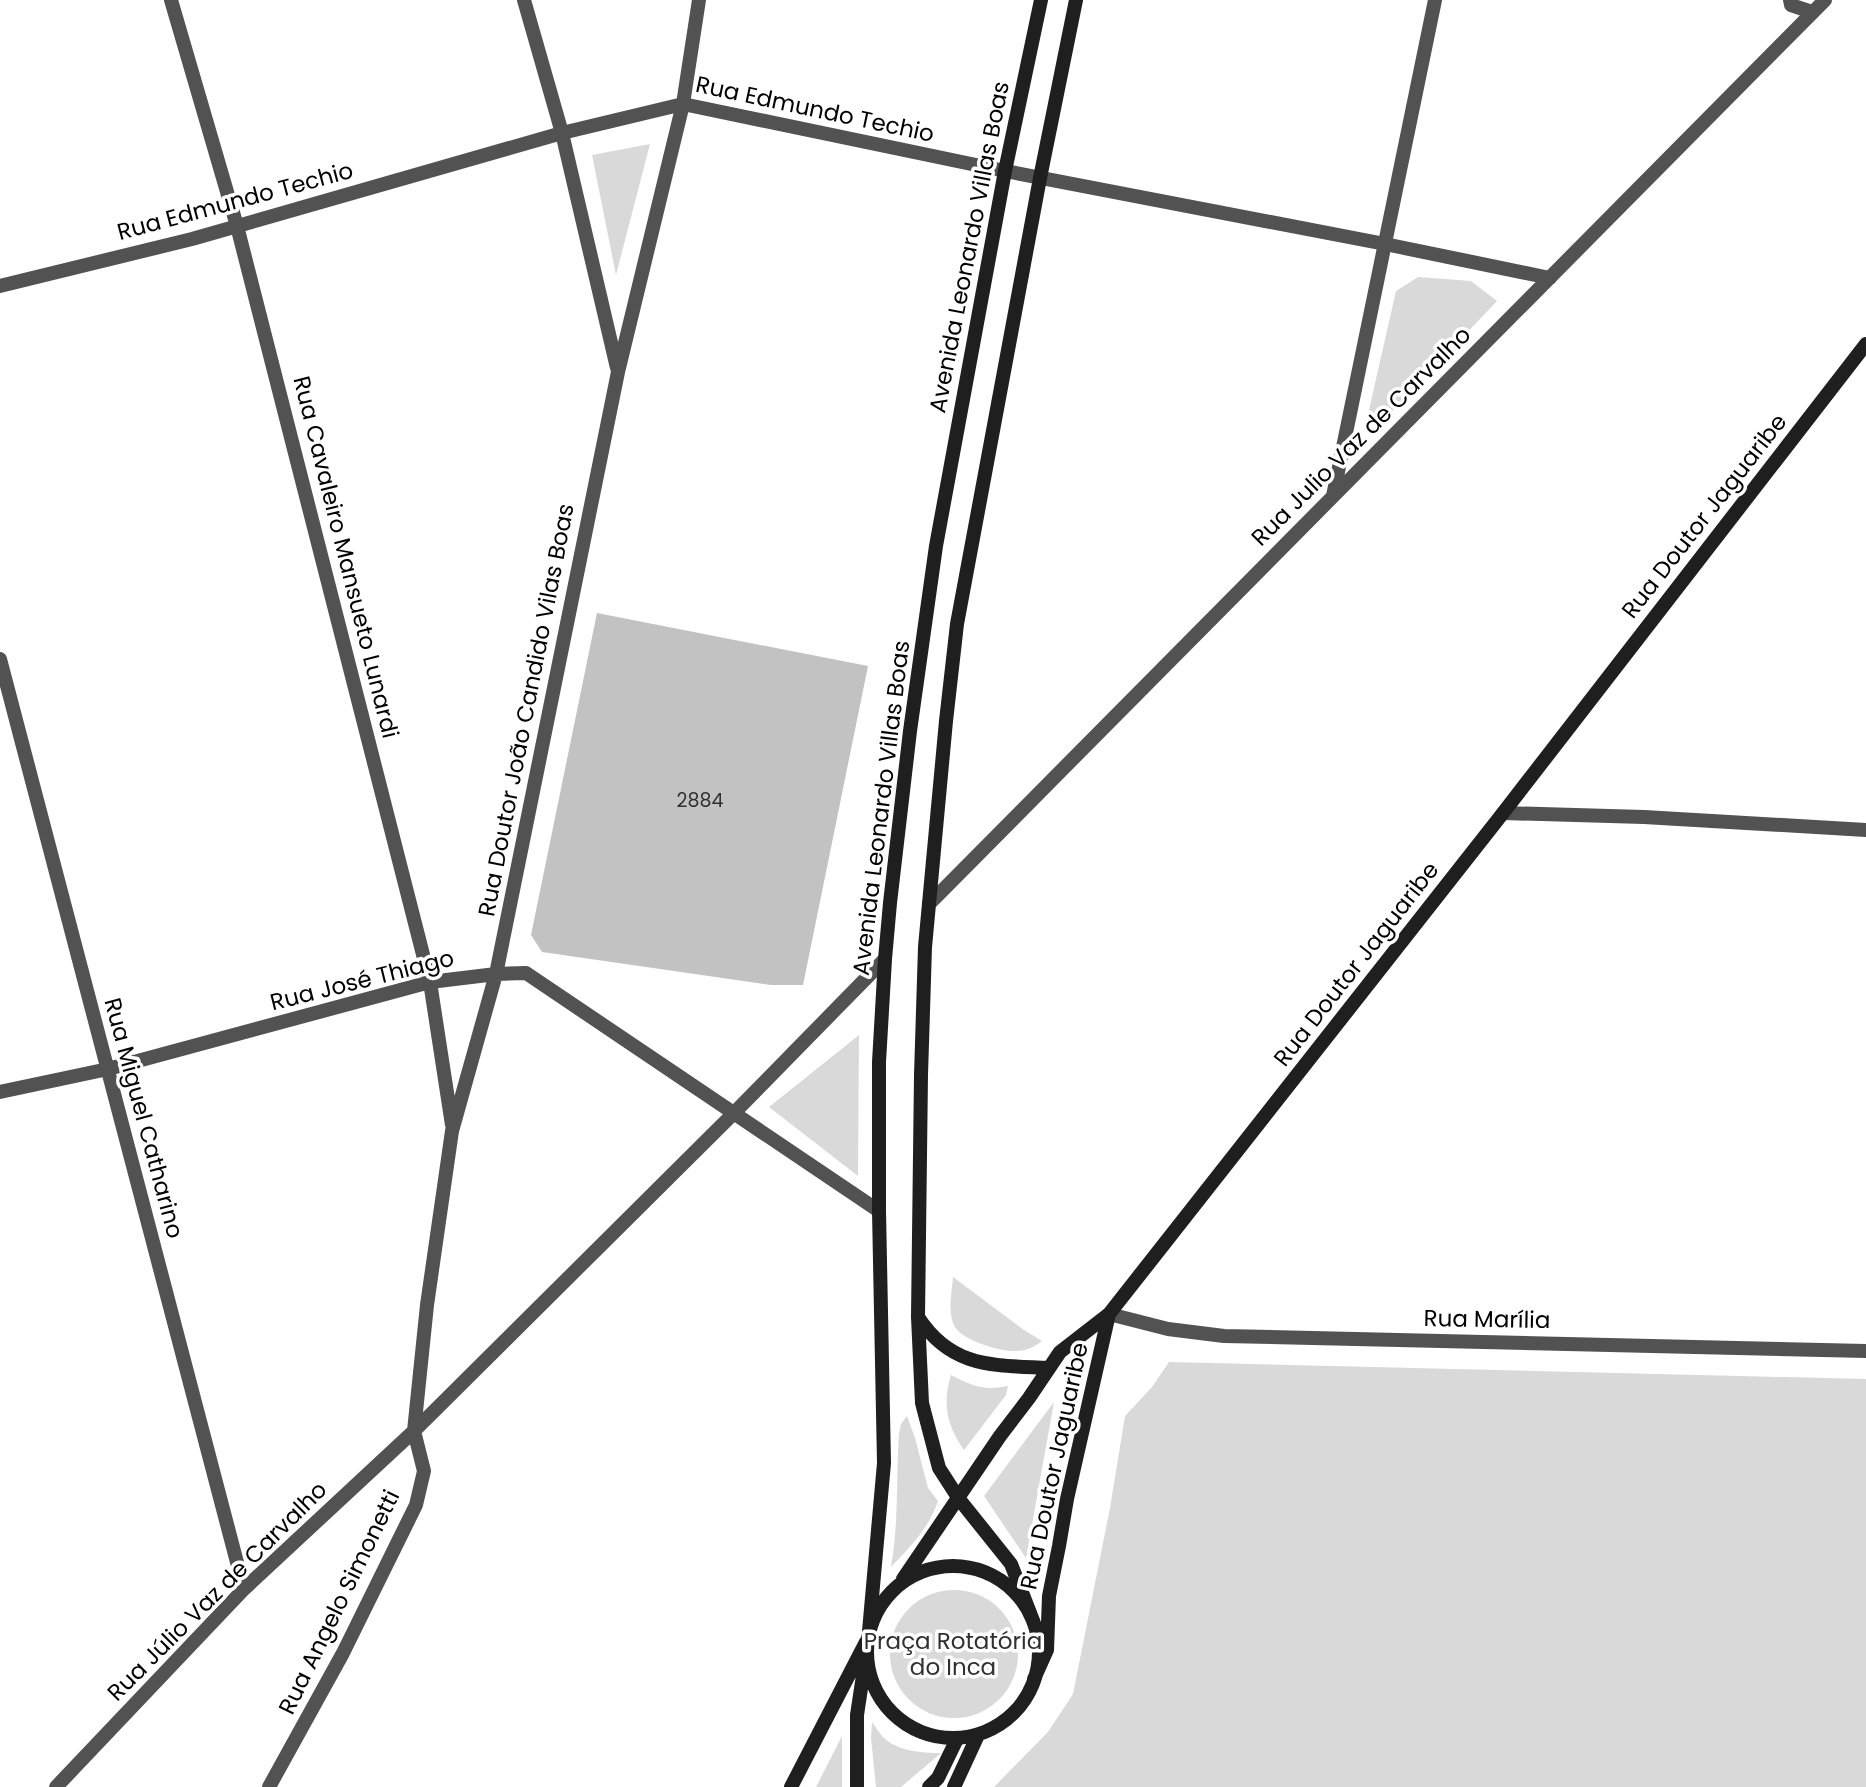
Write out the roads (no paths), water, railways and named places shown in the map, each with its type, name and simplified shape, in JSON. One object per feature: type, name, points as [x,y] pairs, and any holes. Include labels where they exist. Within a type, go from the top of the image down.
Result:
[{"type":"main road","name":"Avenida Leonardo Villas Boas","points":[[868,1641],[884,1462],[879,1062],[885,959],[910,731],[936,546],[1005,171],[1041,0]]},
{"type":"main road","points":[[868,1641],[869,1674],[879,1696],[893,1715],[912,1728],[934,1737],[957,1739],[978,1735],[997,1727],[1013,1714],[1026,1698],[1038,1659],[1038,1638],[1011,1564],[958,1499],[939,1468],[922,1403],[918,1317],[921,1075],[925,947],[957,624],[1076,0]]},
{"type":"main road","name":"Rua Doutor Jaguaribe","points":[[1034,1679],[1047,1650],[1049,1596],[1067,1499],[1109,1314],[1503,813],[1866,344]]},
{"type":"main road","points":[[790,1787],[868,1641],[880,1606],[898,1585],[1060,1352],[1109,1314]]},
{"type":"main road","points":[[918,1317],[927,1331],[944,1347],[962,1357],[986,1364],[1049,1368]]},
{"type":"main road","points":[[898,1585],[915,1574],[934,1568],[974,1568],[1009,1586],[1032,1618]]},
{"type":"main road","points":[[857,1787],[857,1715],[868,1641]]},
{"type":"main road","points":[[954,1787],[978,1735]]},
{"type":"main road","points":[[929,1787],[957,1739]]},
{"type":"street","name":"Rua Cavaleiro Mansueto Lunardi","points":[[171,0],[237,226],[430,982],[453,1131]]},
{"type":"street","points":[[524,0],[562,134],[618,372]]},
{"type":"street","name":"Rua Doutor João Candido Vilas Boas","points":[[414,1431],[427,1305],[453,1131],[496,974],[618,372],[683,104],[699,0]]},
{"type":"street","points":[[1333,497],[1435,0]]},
{"type":"street","points":[[1790,0],[1791,5],[1812,12]]},
{"type":"street","name":"Rua Julio Vaz de Carvalho","points":[[929,904],[1825,0]]},
{"type":"street","name":"Rua Edmundo Techio","points":[[0,286],[237,226],[562,134],[683,104],[1005,171],[1550,278]]},
{"type":"street","name":"Rua Miguel Catharino","points":[[0,659],[244,1589]]},
{"type":"street","points":[[1503,813],[1644,817],[1866,830]]},
{"type":"street","name":"Rua Júlio Vaz de Carvalho","points":[[56,1787],[244,1589],[414,1431],[885,959]]},
{"type":"street","name":"Rua José Thiago","points":[[0,1093],[108,1069],[430,982],[526,973],[879,1212]]},
{"type":"street","name":"Rua Marília","points":[[1109,1314],[1168,1329],[1224,1336],[1866,1351]]},
{"type":"street","name":"Rua Angelo Simonetti","points":[[269,1787],[343,1653],[416,1505],[424,1471],[414,1431]]},
{"type":"park label","name":"Praça Rotatória do Inca","points":[[953,1654]]}]
